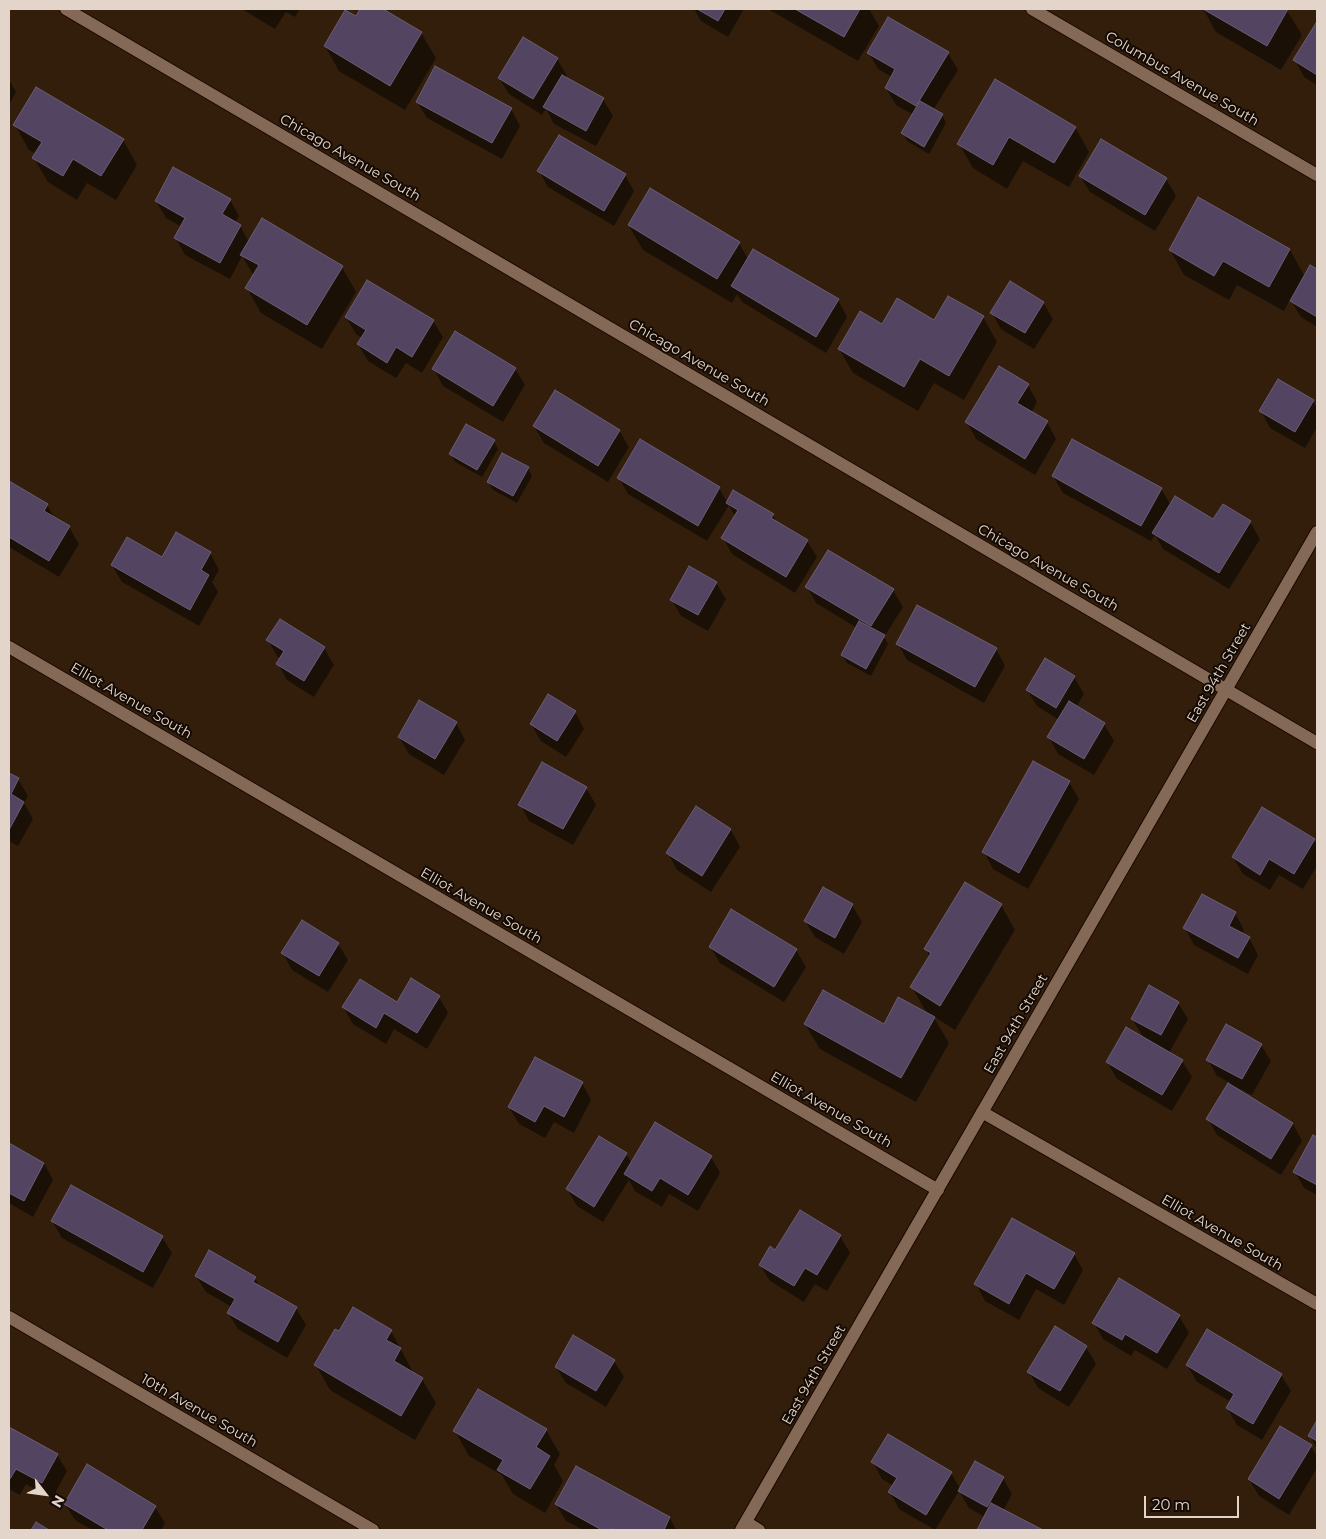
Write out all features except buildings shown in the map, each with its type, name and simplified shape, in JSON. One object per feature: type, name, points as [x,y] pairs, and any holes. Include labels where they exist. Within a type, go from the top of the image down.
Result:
[{"type":"street","name":"Chicago Avenue South","points":[[66,9],[1317,743]]},
{"type":"street","name":"Columbus Avenue South","points":[[1032,9],[1317,175]]},
{"type":"street","name":"East 94th Street","points":[[743,1526],[1317,532]]},
{"type":"street","name":"Elliot Avenue South","points":[[9,648],[938,1190]]},
{"type":"street","name":"Elliot Avenue South","points":[[982,1112],[1317,1304]]},
{"type":"street","name":"10th Avenue South","points":[[9,1317],[373,1530]]},
{"type":"street","points":[[743,1526],[760,1530]]}]
